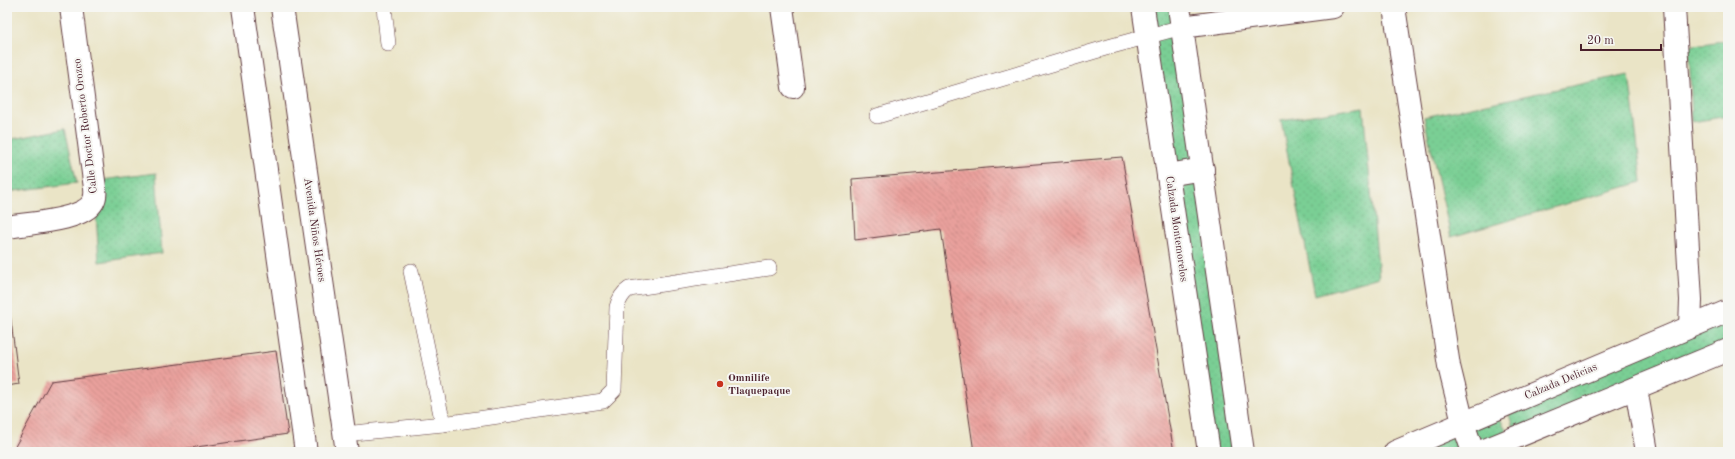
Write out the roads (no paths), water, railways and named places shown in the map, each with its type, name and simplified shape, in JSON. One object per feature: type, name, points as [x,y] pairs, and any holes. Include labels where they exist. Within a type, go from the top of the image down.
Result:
[{"type":"street","name":"Calle Doctor Roberto Orozco","points":[[7,227],[73,216],[89,208],[94,201],[96,194],[71,7]]},
{"type":"street","points":[[243,7],[306,452]]},
{"type":"street","name":"Avenida Niños Héroes","points":[[282,7],[345,443]]},
{"type":"street","points":[[782,7],[792,88]]},
{"type":"street","name":"Calzada Montemorelos","points":[[1143,7],[1208,446]]},
{"type":"street","points":[[1208,446],[1242,442],[1180,17],[1333,7]]},
{"type":"street","points":[[1394,7],[1449,366],[1463,423],[1473,452]]},
{"type":"street","points":[[1674,7],[1691,300],[1690,327]]},
{"type":"street","points":[[1168,175],[1203,169]]},
{"type":"street","points":[[1186,299],[1221,296]]},
{"type":"street","name":"Calzada Delicias","points":[[1395,452],[1728,311]]},
{"type":"street","points":[[1480,452],[1728,350]]},
{"type":"street","points":[[1636,388],[1647,452]]},
{"type":"street","points":[[1499,408],[1510,439]]},
{"type":"lane","points":[[384,7],[388,44]]},
{"type":"lane","points":[[877,116],[1147,36],[1180,17]]},
{"type":"lane","points":[[345,443],[443,424],[603,401],[614,390],[617,306],[618,301],[624,292],[629,289],[769,268]]},
{"type":"lane","points":[[411,271],[443,424]]},
{"type":"place","name":"Omnilife Tlaquepaque","points":[[720,384]]}]
